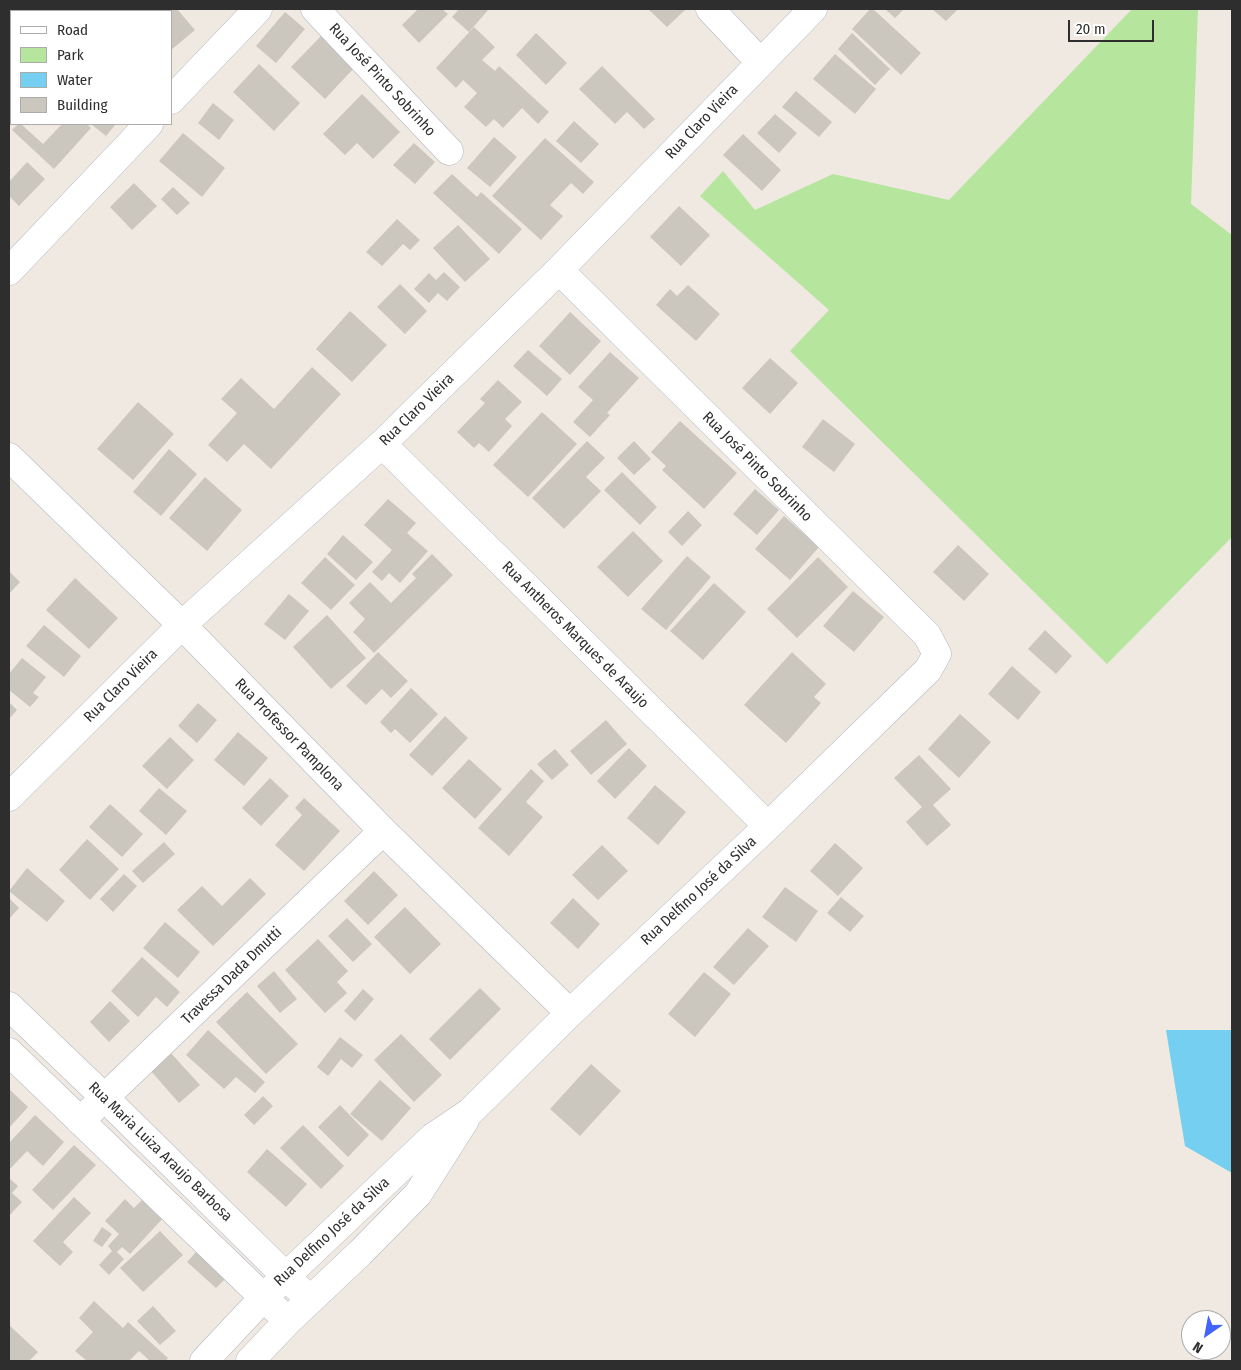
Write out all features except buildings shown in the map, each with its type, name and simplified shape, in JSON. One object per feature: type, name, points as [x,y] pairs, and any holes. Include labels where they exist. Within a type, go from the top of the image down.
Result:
[{"type":"street","points":[[172,99],[258,9]]},
{"type":"street","name":"Rua José Pinto Sobrinho","points":[[315,9],[449,151]]},
{"type":"street","points":[[710,9],[760,62]]},
{"type":"street","name":"Rua Claro Vieira","points":[[9,797],[182,625],[382,444],[559,270],[813,9]]},
{"type":"street","points":[[9,271],[148,125]]},
{"type":"street","name":"Rua José Pinto Sobrinho","points":[[559,270],[927,635],[937,654],[928,670]]},
{"type":"street","name":"Rua Antheros Marques de Araujo","points":[[382,444],[768,826]]},
{"type":"street","name":"Rua Professor Pamplona","points":[[9,457],[182,625],[383,831],[570,1013]]},
{"type":"street","name":"Rua Delfino José da Silva","points":[[204,1361],[264,1297],[433,1137],[470,1112],[570,1013],[768,826],[928,670]]},
{"type":"street","name":"Travessa Dada Dmutti","points":[[80,1121],[383,831]]},
{"type":"street","name":"Rua Maria Luiza Araujo Barbosa","points":[[10,1009],[195,1186],[310,1300]]},
{"type":"street","points":[[9,1052],[288,1321]]},
{"type":"street","name":"Rua Delfino José da Silva","points":[[250,1361],[288,1321],[360,1254],[418,1194],[470,1112]]},
{"type":"street","points":[[171,1208],[195,1186]]},
{"type":"green space","points":[[1132,9],[1198,9],[1191,204],[1232,235],[1232,537],[1107,664],[790,351],[829,310],[700,196],[723,171],[755,210],[833,174],[949,200]]},
{"type":"water","points":[[1166,1030],[1232,1030],[1232,1173],[1185,1146]]}]
